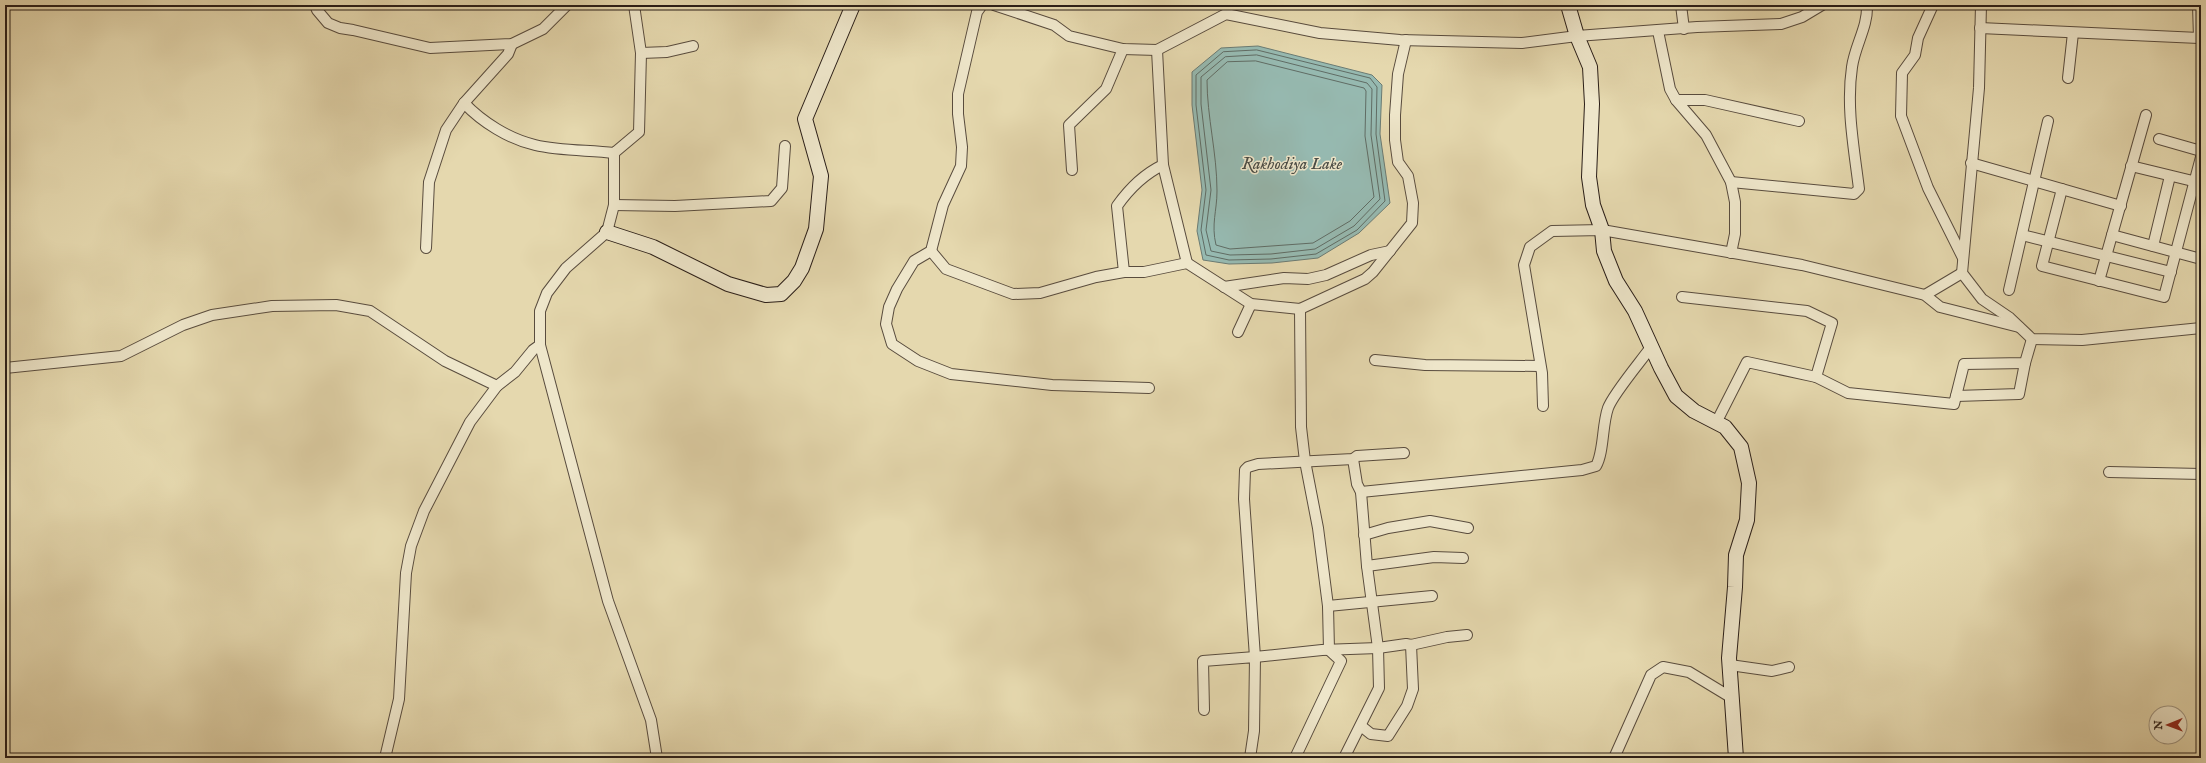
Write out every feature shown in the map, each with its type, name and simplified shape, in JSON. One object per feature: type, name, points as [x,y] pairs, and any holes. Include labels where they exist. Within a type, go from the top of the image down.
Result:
[{"type":"street","points":[[315,5],[317,10],[328,23],[340,28],[430,48],[512,44],[542,29],[567,5]]},
{"type":"street","points":[[464,103],[477,117],[528,143],[614,153],[639,132],[641,53],[634,5]]},
{"type":"street","points":[[607,232],[653,247],[728,284],[766,295],[781,294],[802,268],[816,229],[821,176],[805,119],[854,5]]},
{"type":"street","points":[[982,5],[977,12],[958,94],[958,114],[962,147],[961,166],[943,205],[931,251],[914,261],[897,288],[889,307],[886,324],[892,344],[918,361],[951,374],[1052,385],[1149,388]]},
{"type":"street","points":[[994,5],[1054,25],[1069,36],[1123,50],[1157,50],[1226,9],[1320,33],[1406,40],[1522,42],[1577,36],[1781,24],[1802,17],[1822,5]]},
{"type":"street","points":[[1568,5],[1577,36],[1590,67],[1592,104],[1589,177],[1593,205],[1602,230],[1604,251],[1616,281],[1635,311],[1651,347],[1676,396],[1694,411],[1725,427],[1741,448],[1749,483],[1747,520],[1736,555],[1730,666],[1736,758]]},
{"type":"street","points":[[1681,5],[1684,29]]},
{"type":"street","points":[[1731,182],[1854,194],[1859,189],[1849,95],[1852,64],[1868,19],[1867,5]]},
{"type":"street","points":[[1933,5],[1918,38],[1915,55],[1902,72],[1901,116],[1928,188],[1963,258]]},
{"type":"street","points":[[1981,5],[1979,88],[1962,273],[1982,299],[2019,327],[2032,339],[2082,340],[2201,328]]},
{"type":"street","points":[[1980,28],[2198,38],[2198,5]]},
{"type":"street","points":[[1658,31],[1670,89],[1676,100],[1706,135],[1731,182],[1735,202],[1735,234],[1731,253]]},
{"type":"street","points":[[2068,78],[2072,33]]},
{"type":"street","points":[[931,251],[946,269],[1013,294],[1040,293],[1096,277],[1124,272],[1144,272],[1187,263],[1251,304],[1300,309],[1365,279],[1373,272],[1412,223],[1413,203],[1408,176],[1398,162],[1395,140],[1398,74],[1406,40]]},
{"type":"street","points":[[426,248],[429,182],[446,130],[464,103],[508,54],[512,44]]},
{"type":"street","points":[[641,53],[667,52],[693,46]]},
{"type":"street","points":[[1072,170],[1069,125],[1106,89],[1123,50]]},
{"type":"street","points":[[1157,50],[1163,165],[1187,263]]},
{"type":"street","points":[[1676,100],[1705,100],[1799,121]]},
{"type":"street","points":[[2099,281],[2146,115]]},
{"type":"street","points":[[2009,290],[2048,121]]},
{"type":"street","points":[[2158,139],[2201,151]]},
{"type":"street","points":[[614,205],[675,206],[771,200],[782,188],[785,146]]},
{"type":"street","points":[[614,153],[614,205],[607,232],[566,268],[547,293],[540,311],[540,345],[608,601],[627,649],[651,720],[657,758]]},
{"type":"street","points":[[2062,189],[2042,266],[2164,297],[2176,252],[2198,182],[2201,158]]},
{"type":"street","points":[[1971,163],[2121,206]]},
{"type":"street","points":[[1124,272],[1117,206],[1127,192],[1153,170],[1163,165]]},
{"type":"street","points":[[2131,166],[2198,182]]},
{"type":"street","points":[[2153,246],[2170,176]]},
{"type":"street","points":[[1543,406],[1542,373],[1524,264],[1530,247],[1552,232],[1602,230],[1802,265],[1925,295],[1940,307],[2019,327]]},
{"type":"street","points":[[2022,235],[2171,272]]},
{"type":"street","points":[[2112,235],[2201,258]]},
{"type":"street","points":[[1224,286],[1284,278],[1308,279],[1326,275],[1371,255],[1390,251]]},
{"type":"street","points":[[1925,295],[1962,273]]},
{"type":"street","points":[[1682,297],[1808,311],[1832,323],[1816,376]]},
{"type":"street","points":[[1238,332],[1251,304]]},
{"type":"street","points":[[5,368],[121,356],[183,325],[212,315],[272,306],[336,305],[370,311],[445,361],[497,386]]},
{"type":"street","points":[[1295,758],[1340,661],[1329,650],[1328,606],[1318,528],[1305,461],[1301,427],[1300,309]]},
{"type":"street","points":[[1956,396],[2019,394],[2025,363],[2032,339]]},
{"type":"street","points":[[385,758],[400,699],[406,573],[412,546],[424,511],[470,422],[497,386],[515,372],[533,350],[540,345]]},
{"type":"street","points":[[1362,492],[1582,470],[1596,466],[1599,460],[1603,426],[1609,406],[1651,347]]},
{"type":"street","points":[[1375,360],[1425,365],[1540,366]]},
{"type":"street","points":[[1716,423],[1747,362],[1816,376],[1848,393],[1954,404],[1964,364],[2025,363]]},
{"type":"street","points":[[1250,758],[1254,731],[1255,657],[1244,499],[1245,470],[1248,467],[1258,464],[1353,459],[1357,456],[1404,453]]},
{"type":"street","points":[[1344,758],[1355,733],[1361,726],[1379,688],[1378,648],[1367,566],[1362,492],[1357,484],[1353,459]]},
{"type":"street","points":[[2110,472],[2201,474]]},
{"type":"street","points":[[1364,535],[1388,528],[1430,521],[1468,528]]},
{"type":"street","points":[[1367,566],[1434,558],[1462,558]]},
{"type":"street","points":[[1328,606],[1432,596]]},
{"type":"street","points":[[1204,710],[1203,661],[1329,650],[1378,648],[1406,644],[1411,645],[1447,636],[1467,635]]},
{"type":"street","points":[[1361,726],[1371,734],[1388,736],[1407,706],[1413,690],[1411,645]]},
{"type":"street","points":[[1730,666],[1772,671],[1789,668]]},
{"type":"street","points":[[1614,758],[1651,675],[1663,667],[1689,672],[1732,698]]},
{"type":"water","name":"Rakhodiya Lake","points":[[1258,46],[1372,75],[1382,85],[1380,134],[1390,203],[1359,233],[1318,258],[1272,263],[1229,264],[1203,260],[1197,231],[1202,190],[1192,105],[1192,72],[1221,48]]}]
